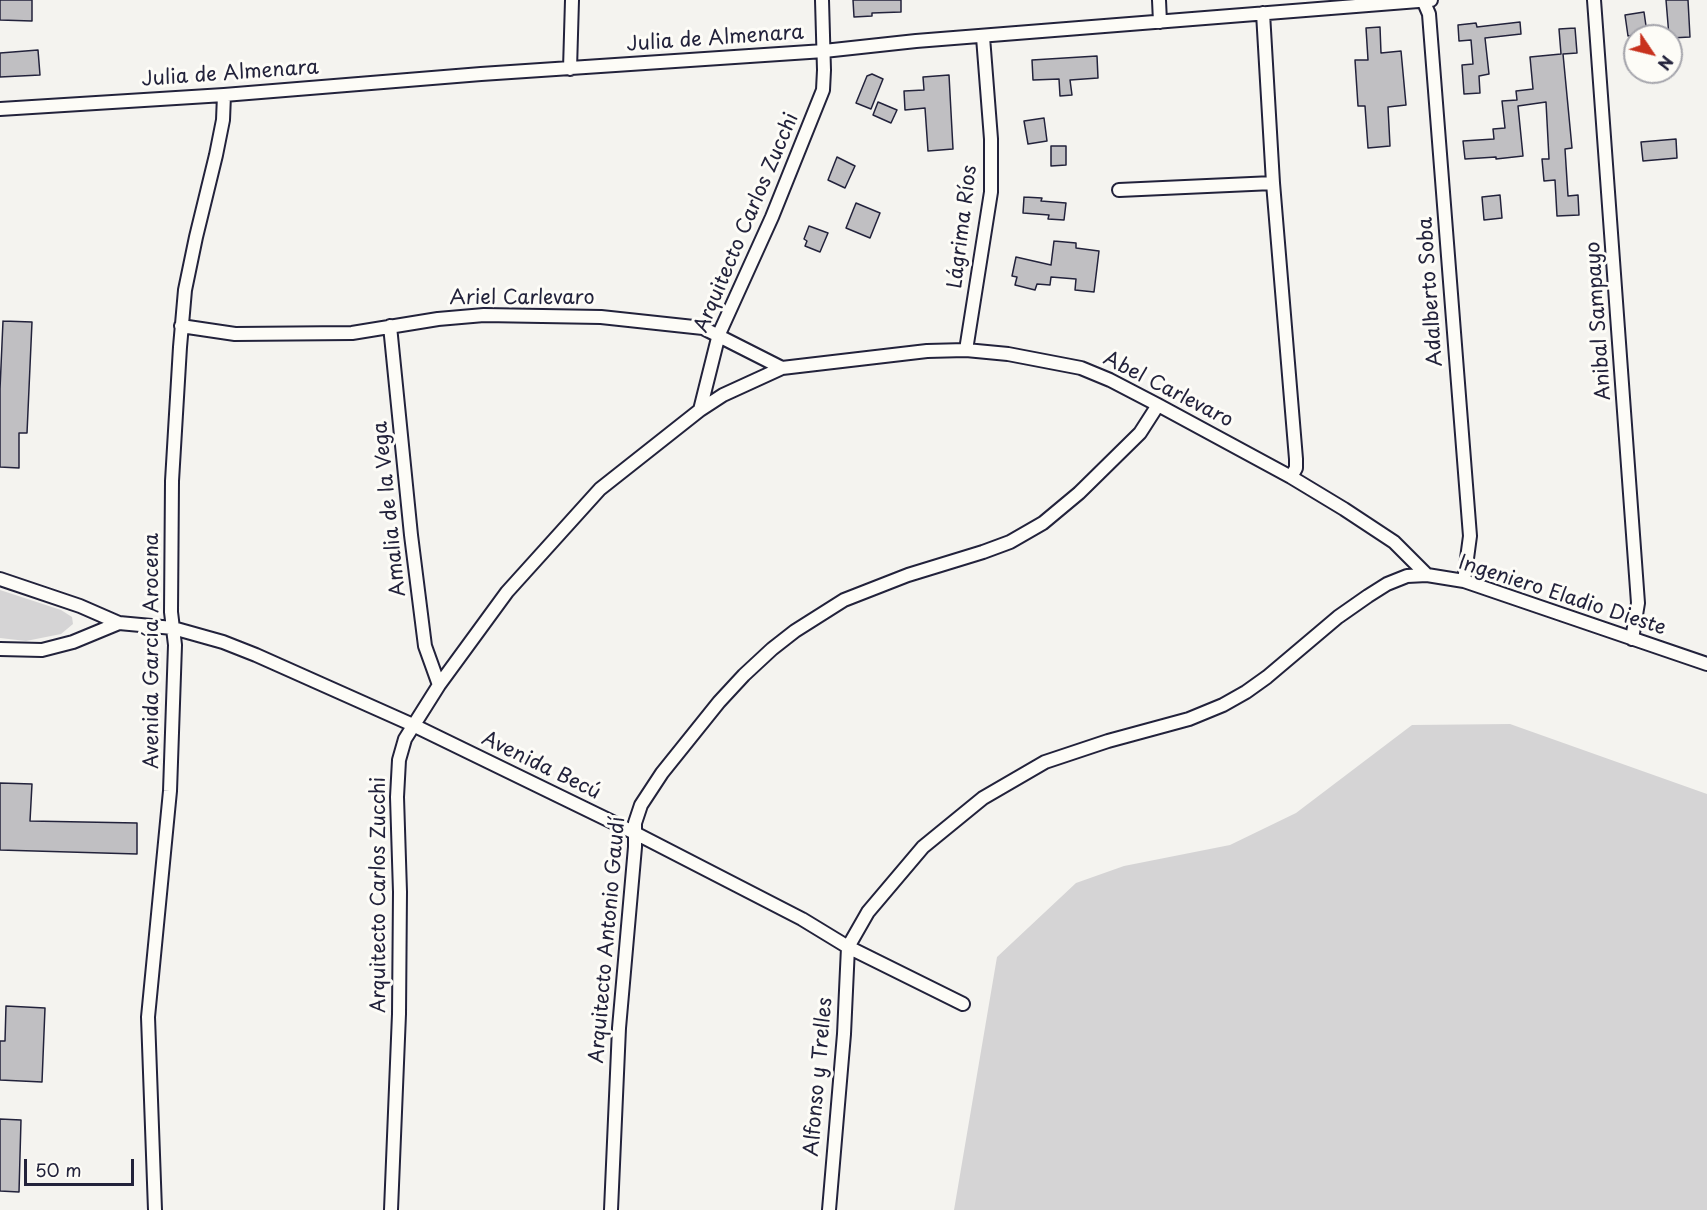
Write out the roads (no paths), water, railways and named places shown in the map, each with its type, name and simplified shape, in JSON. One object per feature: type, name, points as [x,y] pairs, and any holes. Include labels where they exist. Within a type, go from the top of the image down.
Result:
[{"type":"street","points":[[570,69],[572,0]]},
{"type":"street","name":"Arquitecto Carlos Zucchi","points":[[700,410],[719,334],[772,217],[809,128],[822,90],[824,51],[822,0]]},
{"type":"street","points":[[1160,0],[1160,22]]},
{"type":"street","name":"Adalberto Soba","points":[[1423,0],[1429,14],[1470,536],[1464,581]]},
{"type":"street","name":"Julia de Almenara","points":[[0,109],[824,51],[1431,0]]},
{"type":"street","name":"Anibal Sampayo","points":[[1594,0],[1638,603],[1632,639]]},
{"type":"street","points":[[1263,13],[1273,183],[1296,459],[1296,468],[1291,477]]},
{"type":"street","name":"Lágrima Ríos","points":[[966,350],[991,192],[991,139],[983,37]]},
{"type":"street","name":"Avenida García Arocena","points":[[155,1210],[148,1017],[170,791],[175,645],[171,612],[172,481],[181,326],[185,290],[223,120],[224,95]]},
{"type":"street","points":[[1119,190],[1273,183]]},
{"type":"street","name":"Ariel Carlevaro","points":[[181,326],[235,334],[352,333],[438,319],[484,315],[601,317],[704,328],[782,368]]},
{"type":"street","name":"Amalia de la Vega","points":[[390,326],[411,536],[425,646],[438,685]]},
{"type":"street","name":"Abel Carlevaro","points":[[782,368],[889,354],[966,350],[1008,354],[1081,368],[1110,380],[1291,477],[1394,543],[1427,575]]},
{"type":"street","name":"Arquitecto Carlos Zucchi","points":[[391,1210],[399,1014],[400,892],[397,797],[399,760],[405,739],[438,685],[507,592],[600,489],[700,410],[723,396],[782,368]]},
{"type":"street","name":"Arquitecto Antonio Gaudí","points":[[611,1210],[619,1028],[635,824],[641,805],[662,773],[719,702],[772,649],[844,600],[908,575],[1010,542],[1043,522],[1079,494],[1140,433],[1158,405]]},
{"type":"street","name":"Ingeniero Eladio Dieste","points":[[848,947],[868,912],[923,848],[983,798],[1045,762],[1108,741],[1189,719],[1223,705],[1267,677],[1338,617],[1388,584],[1407,576],[1427,575],[1464,581],[1707,664]]},
{"type":"street","name":"Avenida Becú","points":[[0,579],[80,606],[118,623],[173,628],[223,642],[256,655],[413,725],[635,833],[802,919],[848,947],[963,1004]]},
{"type":"street","name":"Avenida Becú","points":[[0,650],[42,650],[73,642],[118,623]]},
{"type":"street","name":"Alfonso y Trelles","points":[[829,1210],[844,1034],[848,947]]}]
